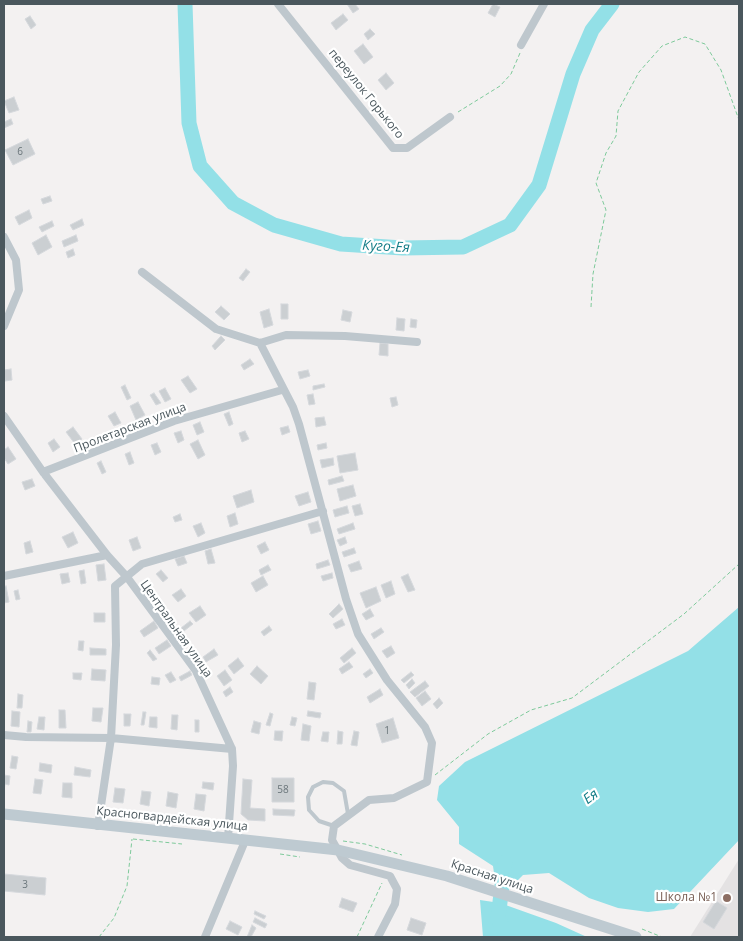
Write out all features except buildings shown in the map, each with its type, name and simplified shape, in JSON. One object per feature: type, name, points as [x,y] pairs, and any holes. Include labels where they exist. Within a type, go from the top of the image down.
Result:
[{"type":"street","name":"переулок Горького","points":[[278,4],[393,148],[407,148],[450,117]]},
{"type":"street","points":[[521,45],[544,4]]},
{"type":"street","points":[[4,237],[16,260],[19,290],[4,326]]},
{"type":"street","points":[[142,272],[216,329],[260,344],[286,335],[345,336],[417,342]]},
{"type":"street","points":[[260,344],[282,390],[293,407],[299,424],[346,599],[358,634],[387,680],[425,727],[432,743],[427,782],[394,798],[369,800],[334,826],[332,840],[342,858],[350,865],[390,876],[397,889],[395,904],[378,937]]},
{"type":"street","name":"Пролетарская улица","points":[[43,472],[174,421],[282,390]]},
{"type":"street","name":"Центральная улица","points":[[4,416],[43,472],[106,555],[127,577],[196,672],[232,749],[233,766],[228,838]]},
{"type":"street","points":[[127,577],[142,564],[323,511]]},
{"type":"street","points":[[4,576],[106,555]]},
{"type":"street","name":"Центральная улица","points":[[111,738],[116,645],[115,586],[127,577]]},
{"type":"street","points":[[4,734],[26,737],[111,738],[232,749]]},
{"type":"street","points":[[98,826],[111,738]]},
{"type":"street","name":"Красногвардейская улица","points":[[4,814],[98,826],[338,850]]},
{"type":"street","points":[[205,937],[245,840]]},
{"type":"street","name":"Красная улица","points":[[338,850],[389,856],[636,937]]},
{"type":"lane","points":[[334,826],[319,821],[309,810],[308,797],[312,787],[323,782],[334,783],[344,791],[349,816]]},
{"type":"path","points":[[591,307],[593,274],[606,210],[596,183],[606,153],[616,136],[618,111],[639,72],[662,46],[685,37],[705,44],[721,70],[739,120]]},
{"type":"path","points":[[450,117],[500,86],[511,74],[521,45]]},
{"type":"path","points":[[427,782],[488,734],[531,710],[572,698],[684,614],[739,564]]},
{"type":"path","points":[[99,937],[114,918],[127,886],[132,838]]},
{"type":"path","points":[[358,937],[377,899],[385,875]]},
{"type":"shaded area","name":"Школа №1","points":[[739,859],[739,937],[690,937]]},
{"type":"water","points":[[739,607],[739,840],[674,909],[648,912],[618,908],[589,898],[549,873],[523,875],[514,884],[495,880],[493,866],[459,844],[459,827],[437,800],[439,786],[465,762],[688,651]]},
{"type":"water","points":[[480,900],[500,903],[556,923],[587,937],[483,937]]},
{"type":"waterway","name":"Куго-Ея","points":[[185,4],[189,123],[200,166],[233,203],[274,225],[341,244],[403,248],[463,247],[510,225],[539,185],[573,74],[592,30],[612,4]]},
{"type":"waterway","name":"Ея","points":[[505,862],[498,918],[507,937]]},
{"type":"place","name":"Школа №1","points":[[727,898]]}]
